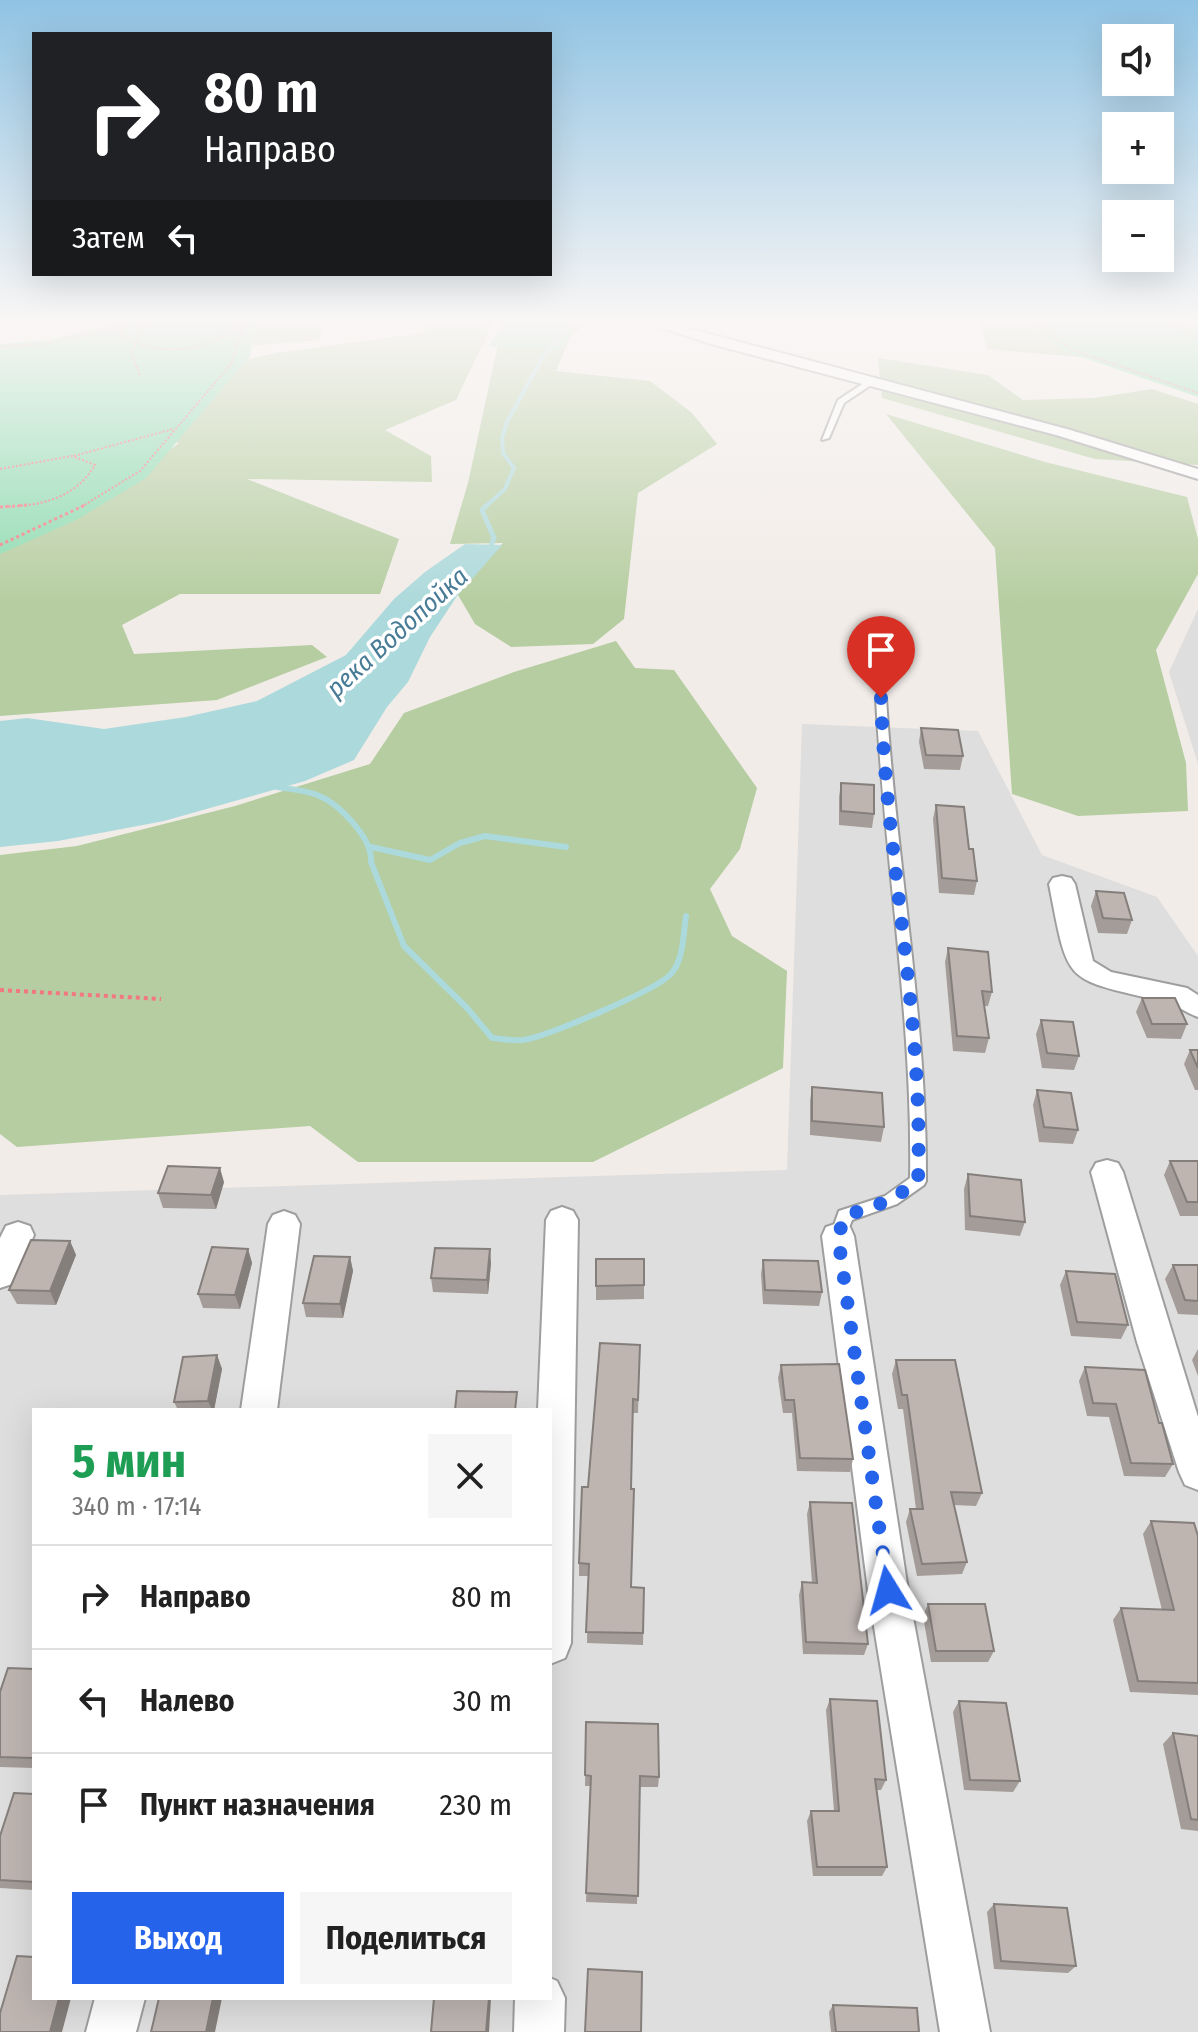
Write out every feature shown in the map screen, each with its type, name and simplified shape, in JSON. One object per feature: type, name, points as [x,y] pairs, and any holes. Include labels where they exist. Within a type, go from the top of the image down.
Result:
[{"type":"street","points":[[998,416],[1115,446],[1198,474]]},
{"type":"street","points":[[1062,884],[1076,954],[1083,967],[1103,979],[1177,995],[1198,1007]]},
{"type":"street","points":[[1107,1172],[1155,1342],[1198,1472]]},
{"type":"street","points":[[552,1572],[562,1220]]},
{"type":"street","points":[[259,1408],[284,1224]]},
{"type":"street","points":[[0,1274],[18,1235]]},
{"type":"street","points":[[838,1236],[888,1590],[965,2032]]},
{"type":"street","points":[[111,2032],[119,2000]]},
{"type":"street","points":[[539,2032],[540,2000]]},
{"type":"lane","points":[[825,438],[835,416]]},
{"type":"lane","points":[[838,1236],[845,1216],[891,1200],[918,1181],[920,1128],[900,897],[886,793],[881,698]]},
{"type":"path","points":[[0,545],[95,501],[129,479],[140,471],[186,416]]},
{"type":"path","points":[[0,469],[119,446],[175,428]]},
{"type":"path","points":[[0,507],[29,507],[66,496],[88,480],[95,465],[72,456]]},
{"type":"path","points":[[0,990],[161,999]]},
{"type":"shaded area","points":[[1198,609],[1198,764],[1169,672]]},
{"type":"shaded area","points":[[802,724],[978,731],[1042,855],[1157,897],[1198,956],[1198,2032],[0,2032],[0,1195],[787,1170]]},
{"type":"green space","points":[[0,416],[199,416],[146,478],[76,520],[0,554]]},
{"type":"green space","points":[[163,416],[419,416],[385,430],[431,456],[432,482],[247,479],[399,539],[380,594],[180,594],[122,625],[134,654],[312,645],[327,657],[217,700],[0,716],[0,433],[161,456],[179,443],[140,434]]},
{"type":"green space","points":[[483,416],[694,416],[717,444],[638,493],[624,619],[593,644],[511,647],[475,624],[458,595],[472,572],[503,543],[450,544],[468,483]]},
{"type":"green space","points":[[887,416],[1045,462],[1187,497],[1198,539],[1198,574],[1156,650],[1186,763],[1188,811],[1078,816],[1012,794],[995,548]]},
{"type":"green space","points":[[944,416],[1198,416],[1198,465],[1095,459]]},
{"type":"green space","points":[[616,641],[635,668],[674,670],[757,788],[740,849],[710,889],[732,936],[787,971],[783,1068],[593,1162],[358,1162],[310,1126],[17,1147],[0,1134],[0,855],[77,846],[235,806],[370,764],[404,713],[514,672]]},
{"type":"water","points":[[465,544],[502,545],[457,596],[430,637],[408,682],[387,707],[354,760],[305,781],[164,821],[58,841],[0,847],[0,721],[27,718],[104,729],[186,717],[257,701],[346,655],[394,599]]},
{"type":"building","points":[[921,728],[958,730],[963,756],[926,755]]},
{"type":"building","points":[[841,783],[874,785],[874,814],[841,811]]},
{"type":"building","points":[[936,805],[964,807],[977,881],[942,878]]},
{"type":"building","points":[[1096,891],[1124,893],[1132,920],[1103,918]]},
{"type":"building","points":[[948,948],[988,952],[992,992],[982,991],[989,1038],[957,1036]]},
{"type":"building","points":[[1142,998],[1175,998],[1187,1024],[1152,1024]]},
{"type":"building","points":[[1041,1020],[1073,1022],[1079,1056],[1047,1053]]},
{"type":"building","points":[[1190,1050],[1198,1050],[1198,1068]]},
{"type":"building","points":[[812,1087],[882,1093],[884,1127],[812,1121]]},
{"type":"building","points":[[1037,1090],[1071,1093],[1078,1130],[1044,1127]]},
{"type":"building","points":[[1170,1161],[1198,1161],[1198,1202],[1187,1202]]},
{"type":"building","points":[[168,1166],[220,1168],[211,1195],[158,1193]]},
{"type":"building","points":[[968,1174],[1021,1180],[1025,1222],[970,1216]]},
{"type":"building","points":[[31,1240],[70,1241],[50,1291],[9,1290]]},
{"type":"building","points":[[212,1247],[248,1249],[235,1295],[198,1294]]},
{"type":"building","points":[[435,1248],[490,1249],[487,1280],[431,1278]]},
{"type":"building","points":[[314,1256],[350,1257],[340,1304],[303,1303]]},
{"type":"building","points":[[596,1259],[644,1259],[644,1285],[596,1286]]},
{"type":"building","points":[[763,1260],[818,1261],[822,1292],[765,1290]]},
{"type":"building","points":[[1173,1265],[1198,1265],[1198,1301],[1185,1300]]},
{"type":"building","points":[[1066,1271],[1115,1274],[1128,1325],[1077,1322]]},
{"type":"building","points":[[600,1343],[640,1345],[638,1400],[633,1399],[631,1587],[644,1588],[643,1633],[586,1632],[589,1564],[579,1563],[582,1487],[588,1487]]},
{"type":"building","points":[[217,1355],[208,1401],[174,1402],[183,1357]]},
{"type":"building","points":[[896,1360],[955,1360],[982,1493],[951,1492],[967,1562],[922,1564],[910,1509],[923,1509],[907,1395],[902,1395]]},
{"type":"building","points":[[839,1364],[853,1459],[800,1458],[794,1400],[785,1400],[781,1365]]},
{"type":"building","points":[[1085,1367],[1145,1370],[1173,1464],[1131,1463],[1116,1404],[1093,1403]]},
{"type":"building","points":[[457,1391],[517,1392],[515,1408],[455,1408]]},
{"type":"building","points":[[810,1502],[852,1503],[868,1644],[806,1642],[802,1582],[817,1583]]},
{"type":"building","points":[[1151,1521],[1194,1523],[1198,1536],[1198,1683],[1138,1681],[1121,1608],[1174,1610]]},
{"type":"building","points":[[928,1604],[985,1604],[994,1651],[936,1651]]},
{"type":"building","points":[[8,1668],[32,1669],[32,1758],[0,1757],[0,1692]]},
{"type":"building","points":[[830,1699],[877,1701],[886,1780],[875,1779],[887,1867],[817,1867],[811,1811],[839,1811]]},
{"type":"building","points":[[959,1701],[1006,1703],[1020,1781],[970,1780]]},
{"type":"building","points":[[586,1722],[658,1724],[659,1777],[640,1776],[638,1896],[586,1893],[591,1776],[585,1775]]},
{"type":"building","points":[[1173,1733],[1198,1736],[1198,1820],[1191,1819]]},
{"type":"building","points":[[14,1793],[32,1794],[32,1882],[0,1880],[0,1836]]},
{"type":"building","points":[[994,1904],[1067,1908],[1076,1966],[1001,1961]]},
{"type":"building","points":[[17,1956],[32,1957],[32,2000],[58,2000],[50,2032],[0,2032],[0,2013]]},
{"type":"building","points":[[588,1969],[642,1972],[641,2032],[585,2032]]},
{"type":"building","points":[[159,2000],[213,2000],[206,2032],[151,2032]]},
{"type":"building","points":[[434,2000],[489,2000],[486,2032],[431,2032]]},
{"type":"building","points":[[833,2005],[917,2008],[919,2032],[836,2032]]},
{"type":"waterway","name":"река Водопойка","points":[[485,507],[505,489],[514,468],[503,453],[502,438],[510,416]]},
{"type":"waterway","name":"река Водопойка","points":[[485,507],[482,510],[494,538],[489,551]]},
{"type":"waterway","points":[[273,786],[326,799],[353,823],[366,843],[404,946],[467,1008],[492,1038],[519,1040],[535,1037],[599,1012],[660,982],[670,975],[678,962],[686,916]]},
{"type":"waterway","points":[[371,847],[430,860],[460,843],[485,836],[566,847]]},
{"type":"route","points":[[881,698],[886,793],[900,897],[920,1128],[918,1181],[891,1200],[845,1216],[838,1236],[888,1590]]}]
